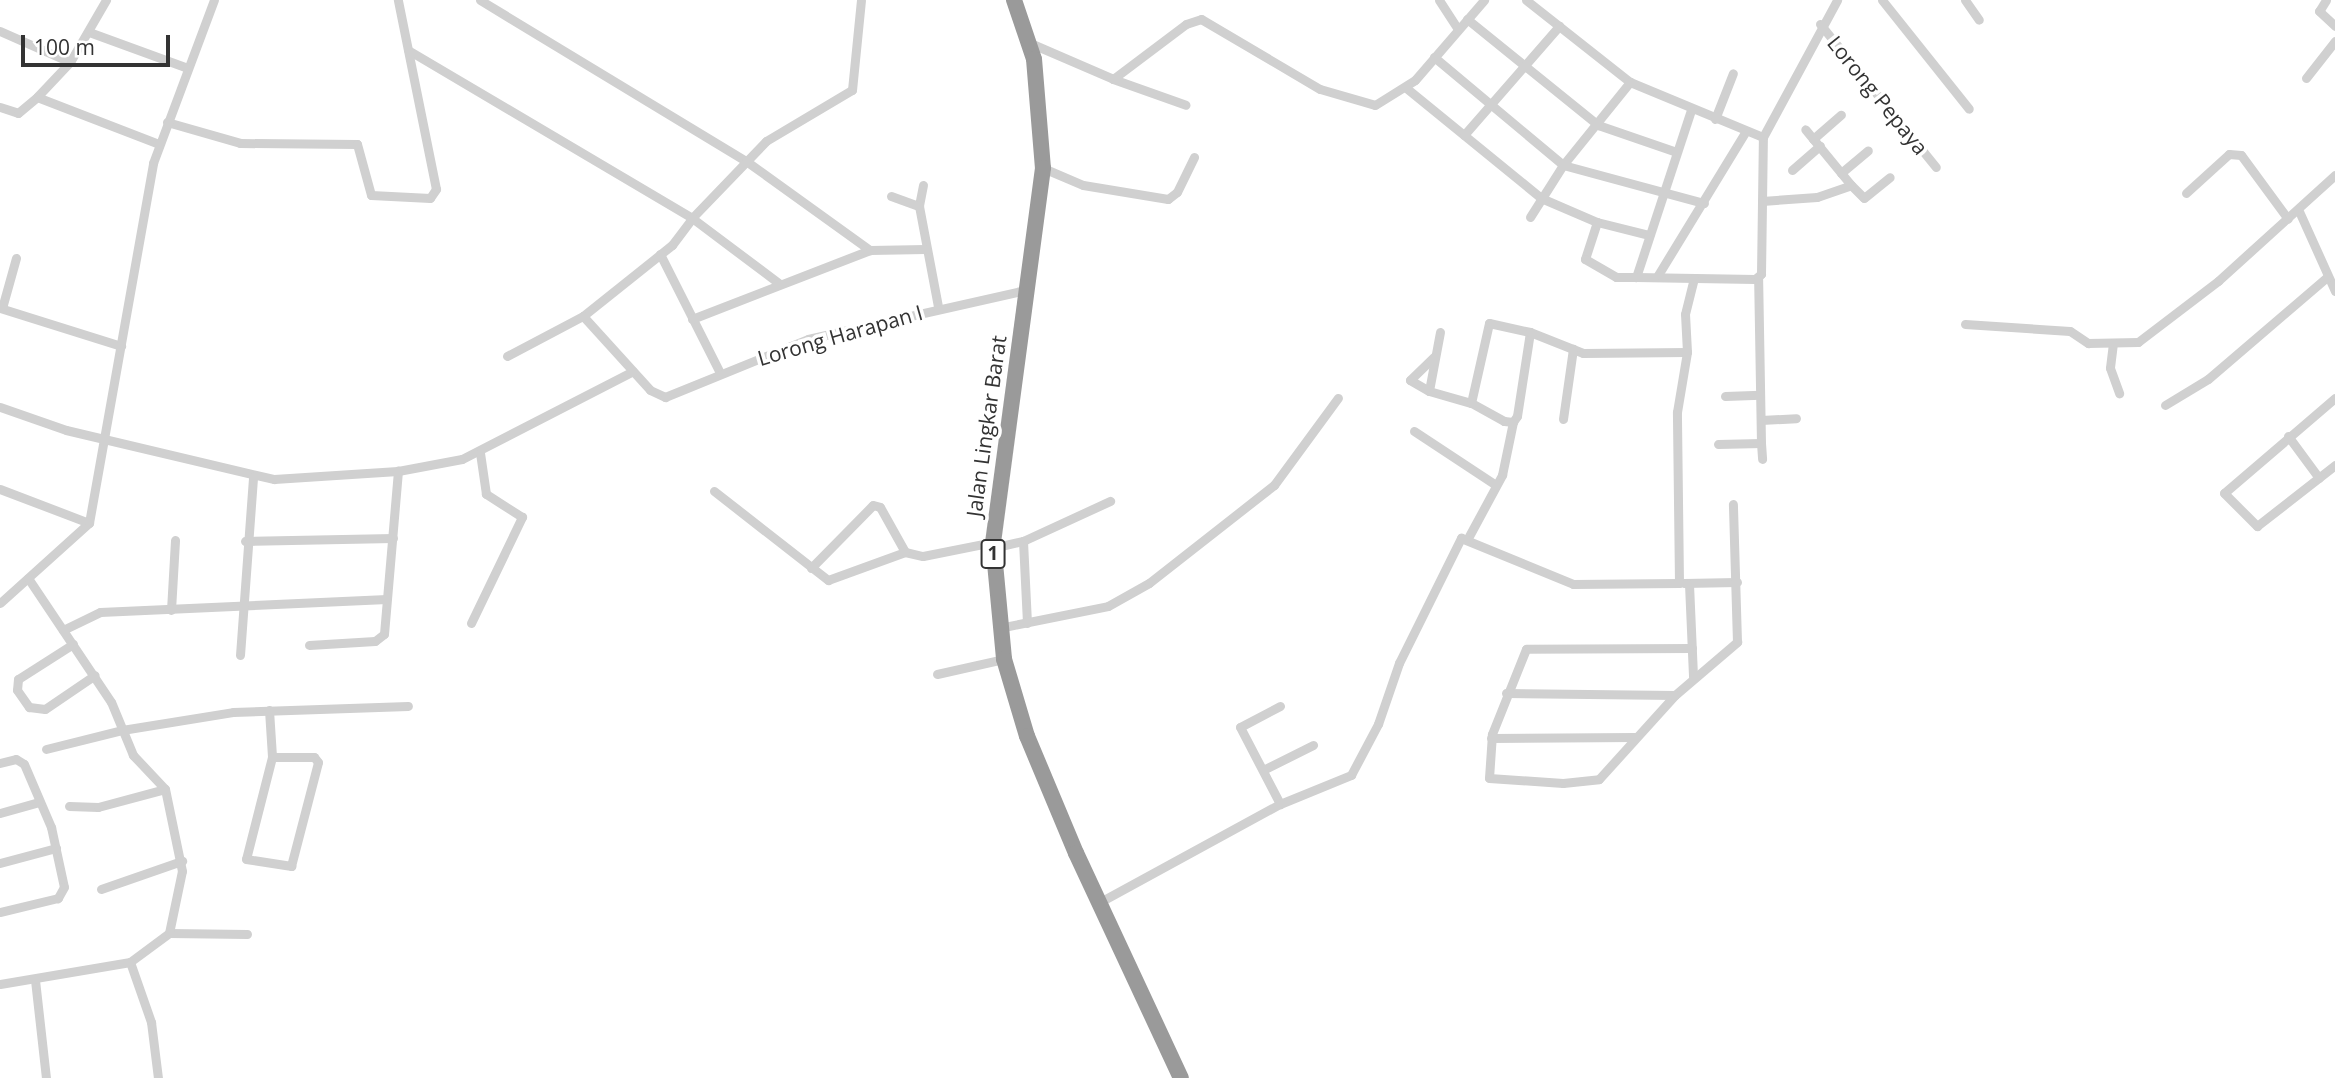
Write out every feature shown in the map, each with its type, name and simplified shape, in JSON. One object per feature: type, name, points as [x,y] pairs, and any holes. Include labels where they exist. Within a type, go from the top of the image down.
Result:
[{"type":"highway","name":"Jalan Lingkar Barat","points":[[1014,0],[1030,43],[1040,93],[1043,168],[993,545],[999,628],[1004,659],[1027,736],[1181,1078]]},
{"type":"street","points":[[0,107],[18,113],[37,97],[70,62],[106,0]]},
{"type":"street","points":[[0,603],[89,523],[102,439],[159,144],[214,0]]},
{"type":"street","points":[[167,122],[240,143],[357,144],[371,195],[430,198],[436,189],[398,0]]},
{"type":"street","points":[[480,0],[746,161],[870,250]]},
{"type":"street","points":[[507,356],[583,316],[681,237],[692,218],[746,161],[781,129],[852,90],[861,0]]},
{"type":"street","points":[[1439,0],[1458,29]]},
{"type":"street","points":[[1113,79],[1186,24],[1201,19],[1346,99],[1375,105],[1405,87],[1484,0]]},
{"type":"street","points":[[1526,0],[1630,82],[1691,110],[1763,137]]},
{"type":"street","points":[[1762,459],[1758,278],[1763,137],[1820,24],[1835,4],[1824,0]]},
{"type":"street","points":[[1882,0],[1969,109]]},
{"type":"street","points":[[1965,0],[1979,20]]},
{"type":"street","points":[[2326,0],[2319,11],[2335,26]]},
{"type":"street","points":[[1467,19],[1598,125],[1676,152]]},
{"type":"street","name":"Lorong Pepaya","points":[[1820,24],[1936,167]]},
{"type":"street","points":[[1464,135],[1559,26]]},
{"type":"street","points":[[0,31],[70,62]]},
{"type":"street","points":[[89,32],[188,68]]},
{"type":"street","points":[[2306,78],[2335,41]]},
{"type":"street","points":[[1030,43],[1113,79],[1186,105]]},
{"type":"street","points":[[408,50],[692,218],[779,284]]},
{"type":"street","points":[[1434,57],[1494,103],[1563,164],[1704,203]]},
{"type":"street","points":[[1715,119],[1733,73]]},
{"type":"street","points":[[1530,217],[1563,164],[1598,125],[1630,82]]},
{"type":"street","points":[[1405,87],[1541,198],[1597,222],[1649,235]]},
{"type":"street","points":[[37,97],[159,144]]},
{"type":"street","points":[[1636,277],[1661,191],[1691,110]]},
{"type":"street","points":[[1792,170],[1842,116]]},
{"type":"street","points":[[1805,128],[1864,198],[1889,177]]},
{"type":"street","points":[[1658,275],[1746,131]]},
{"type":"street","points":[[1841,173],[1868,150]]},
{"type":"street","points":[[2186,193],[2229,155],[2241,155],[2288,219]]},
{"type":"street","points":[[1043,168],[1083,185],[1168,200],[1177,192],[1194,156]]},
{"type":"street","points":[[1965,324],[2070,331],[2088,343],[2138,342],[2158,330],[2288,219],[2335,175]]},
{"type":"street","points":[[1762,201],[1817,197],[1851,185]]},
{"type":"street","points":[[923,186],[919,206],[938,307]]},
{"type":"street","points":[[891,196],[919,206]]},
{"type":"street","points":[[2298,209],[2335,291]]},
{"type":"street","points":[[1597,222],[1585,260],[1616,277],[1658,275],[1758,278]]},
{"type":"street","points":[[692,319],[870,250],[925,249]]},
{"type":"street","points":[[660,254],[720,373]]},
{"type":"street","points":[[16,258],[1,308],[121,346]]},
{"type":"street","points":[[2165,405],[2208,379],[2327,276]]},
{"type":"street","points":[[1693,677],[1684,583],[1677,412],[1687,352],[1685,314],[1694,278]]},
{"type":"street","name":"Lorong Harapan I","points":[[633,371],[650,390],[666,397],[720,373],[808,340],[938,307],[1026,290]]},
{"type":"street","points":[[0,407],[102,439],[253,476],[398,471],[480,453],[633,371],[583,316]]},
{"type":"street","points":[[1471,403],[1486,326],[1496,322],[1573,349],[1609,356],[1687,352]]},
{"type":"street","points":[[1429,391],[1440,332]]},
{"type":"street","points":[[1100,902],[1280,804],[1355,771],[1452,550],[1468,538],[1496,485],[1513,422],[1530,332]]},
{"type":"street","points":[[2113,343],[2110,368],[2119,393]]},
{"type":"street","points":[[1563,419],[1573,349]]},
{"type":"street","points":[[1435,356],[1410,380],[1429,391],[1471,403],[1513,422]]},
{"type":"street","points":[[1724,396],[1760,395]]},
{"type":"street","points":[[999,628],[1118,602],[1184,559],[1274,485],[1338,398]]},
{"type":"street","points":[[2335,398],[2224,493],[2257,526],[2335,465]]},
{"type":"street","points":[[1761,420],[1796,418]]},
{"type":"street","points":[[1414,431],[1496,485]]},
{"type":"street","points":[[2288,436],[2319,478]]},
{"type":"street","points":[[1718,444],[1761,443]]},
{"type":"street","points":[[471,623],[522,517],[486,494],[480,453]]},
{"type":"street","points":[[309,645],[381,638],[398,471]]},
{"type":"street","points":[[240,655],[239,609],[253,476]]},
{"type":"street","points":[[0,489],[89,523]]},
{"type":"street","points":[[714,491],[811,568],[836,581],[905,552],[923,556],[1023,541],[1111,501]]},
{"type":"street","points":[[1692,648],[1526,649],[1506,693],[1491,738],[1487,774],[1492,781],[1580,783],[1599,779],[1693,677],[1737,642],[1733,504]]},
{"type":"street","points":[[811,568],[873,505],[880,507],[905,552]]},
{"type":"street","points":[[245,541],[393,538]]},
{"type":"street","points":[[1468,538],[1573,584],[1737,582]]},
{"type":"street","points":[[171,610],[174,540]]},
{"type":"street","points":[[1023,541],[1027,623]]},
{"type":"street","points":[[28,578],[95,675],[133,755],[164,789],[182,861],[169,933]]},
{"type":"street","points":[[63,630],[92,613],[239,609],[387,599]]},
{"type":"street","points":[[72,644],[18,679],[17,691],[29,707],[45,709],[95,675]]},
{"type":"street","points":[[937,674],[1004,659]]},
{"type":"street","points":[[1506,693],[1675,695]]},
{"type":"street","points":[[46,750],[122,730],[269,710],[408,706]]},
{"type":"street","points":[[1280,706],[1240,727],[1280,804]]},
{"type":"street","points":[[269,710],[272,757],[246,859],[291,866],[318,762],[272,757]]},
{"type":"street","points":[[1491,738],[1635,737]]},
{"type":"street","points":[[1263,770],[1312,745]]},
{"type":"street","points":[[0,763],[16,759],[24,764],[56,848],[62,896],[0,912]]},
{"type":"street","points":[[69,806],[98,807],[164,789]]},
{"type":"street","points":[[0,813],[39,802]]},
{"type":"street","points":[[0,863],[56,848]]},
{"type":"street","points":[[101,889],[182,861]]},
{"type":"street","points":[[0,984],[130,962],[169,933],[247,934]]},
{"type":"street","points":[[130,962],[151,1021],[158,1078]]},
{"type":"street","points":[[35,980],[46,1078]]}]
